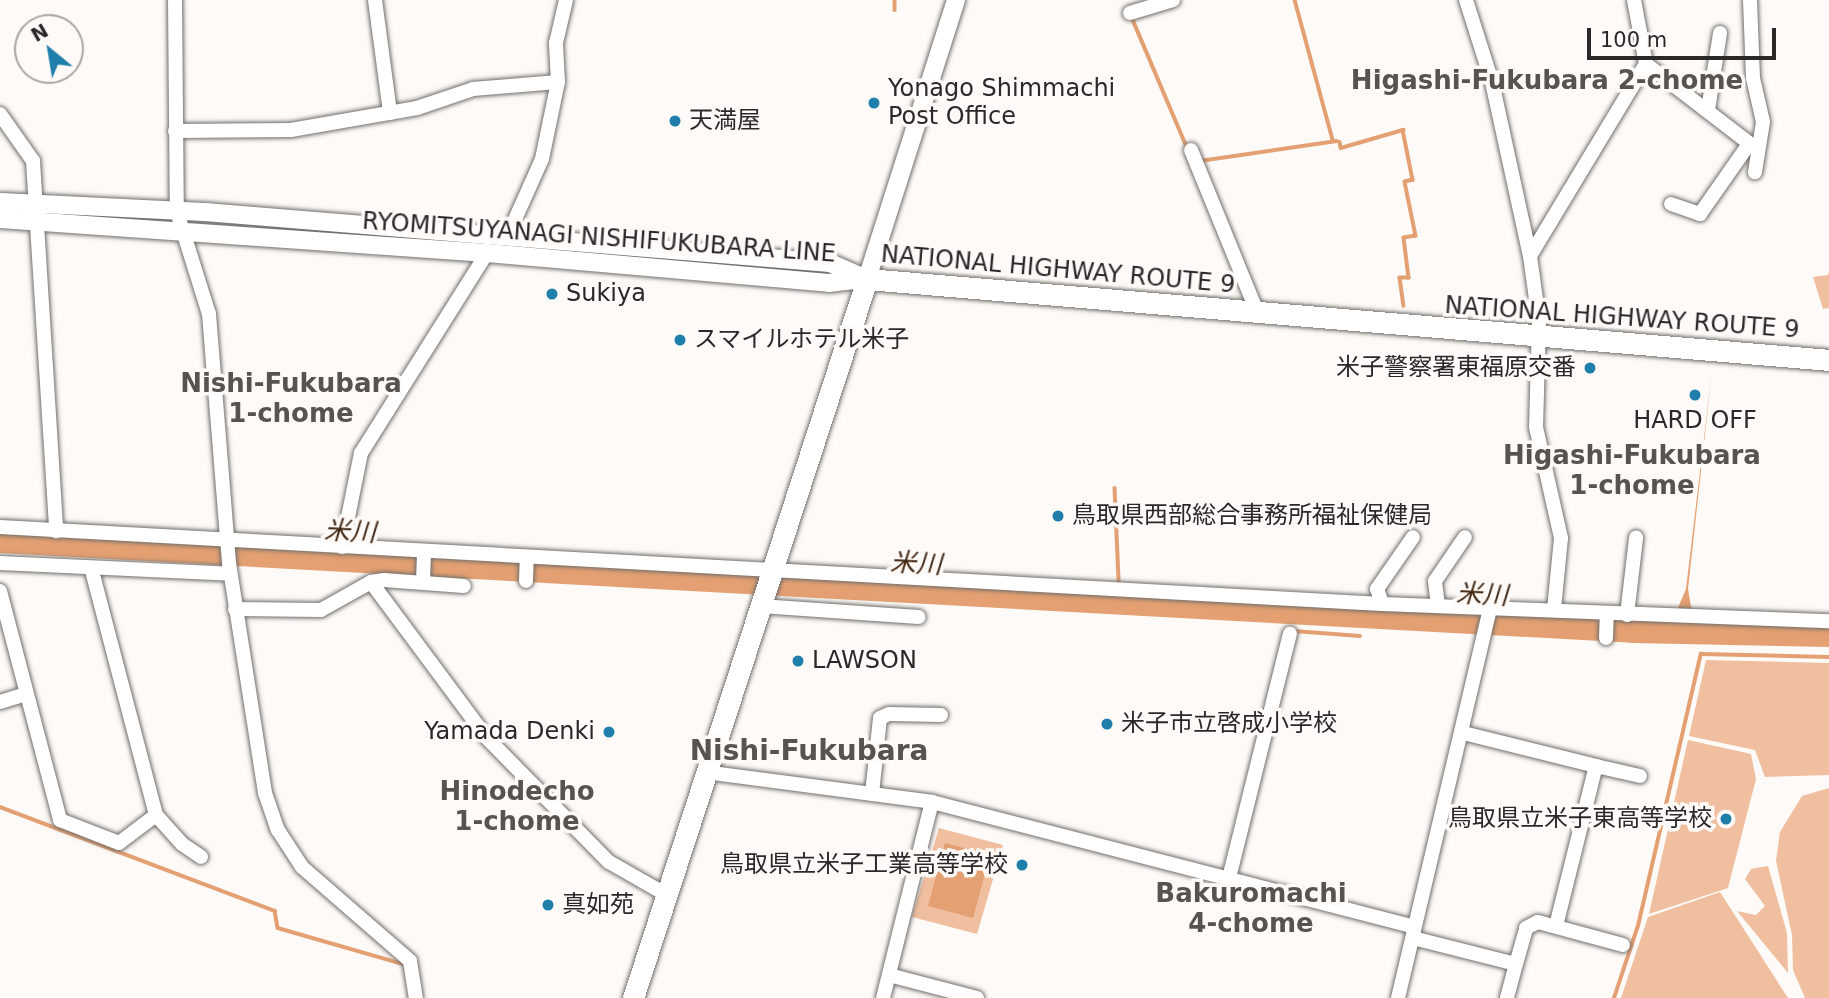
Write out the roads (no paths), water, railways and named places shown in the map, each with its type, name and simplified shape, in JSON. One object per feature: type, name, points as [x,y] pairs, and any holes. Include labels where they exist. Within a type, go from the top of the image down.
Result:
[{"type":"highway","name":"NATIONAL HIGHWAY ROUTE 9","points":[[633,998],[867,279],[1538,338],[1829,360]]},
{"type":"main road","points":[[867,279],[956,0]]},
{"type":"main road","name":"RYOMITSUYANAGI NISHIFUKUBARA LINE","points":[[0,202],[39,213],[181,232],[486,253],[829,283],[867,279]]},
{"type":"main road","name":"RYOMITSUYANAGI NISHIFUKUBARA LINE","points":[[0,219],[39,213],[177,212],[508,235],[830,263],[867,279]]},
{"type":"street","points":[[175,0],[177,212],[181,232],[209,314],[230,568],[265,793],[278,830],[302,867],[404,953],[415,977],[416,998]]},
{"type":"street","points":[[375,0],[390,113]]},
{"type":"street","points":[[508,235],[542,159],[558,82],[556,43],[566,0]]},
{"type":"street","points":[[1129,13],[1173,0]]},
{"type":"street","points":[[1466,0],[1492,82],[1530,256],[1538,338],[1536,427],[1561,538],[1554,610]]},
{"type":"street","points":[[1530,256],[1646,64],[1634,0]]},
{"type":"street","points":[[1671,204],[1691,214],[1704,211],[1754,147],[1763,122],[1753,78],[1750,0]]},
{"type":"street","points":[[1708,110],[1720,33]]},
{"type":"street","points":[[1646,64],[1754,147],[1755,172]]},
{"type":"street","points":[[175,131],[291,130],[390,113],[473,89],[558,82]]},
{"type":"street","points":[[0,114],[24,152],[31,152],[39,213],[56,531]]},
{"type":"street","points":[[1191,150],[1258,314]]},
{"type":"street","points":[[342,547],[361,453],[486,253]]},
{"type":"street","points":[[0,527],[342,547],[423,566],[527,570],[772,571],[1438,607],[1489,618],[1554,610],[1607,627],[1627,615],[1829,621]]},
{"type":"street","points":[[1382,604],[1377,589],[1413,537]]},
{"type":"street","points":[[1438,607],[1434,581],[1465,537]]},
{"type":"street","points":[[1627,615],[1636,538]]},
{"type":"street","points":[[0,563],[91,568],[230,568]]},
{"type":"street","points":[[235,610],[321,610],[371,582],[423,566],[464,586]]},
{"type":"street","points":[[91,568],[156,815],[183,844],[201,857]]},
{"type":"street","points":[[371,582],[486,737],[609,862],[665,894]]},
{"type":"street","points":[[0,591],[61,822],[117,843],[156,815]]},
{"type":"street","points":[[761,602],[919,617]]},
{"type":"street","points":[[1398,998],[1464,733],[1489,618]]},
{"type":"street","points":[[1229,878],[1290,632]]},
{"type":"street","points":[[0,702],[27,694]]},
{"type":"street","points":[[872,794],[880,718],[888,714],[941,715]]},
{"type":"street","points":[[1464,733],[1640,776]]},
{"type":"street","points":[[1556,926],[1596,766]]},
{"type":"street","points":[[705,772],[932,802],[1229,878],[1516,964]]},
{"type":"street","points":[[883,998],[932,802]]},
{"type":"street","points":[[1507,998],[1528,925],[1538,922],[1623,945]]},
{"type":"street","points":[[889,975],[932,993],[976,998]]},
{"type":"waterway","points":[[895,0],[895,10]]},
{"type":"waterway","points":[[1295,0],[1333,140]]},
{"type":"waterway","points":[[1131,15],[1187,147]]},
{"type":"waterway","points":[[1340,142],[1341,148],[1403,130],[1413,180],[1405,182],[1416,236],[1404,238],[1409,278],[1400,278],[1404,306]]},
{"type":"waterway","points":[[1200,161],[1337,141]]},
{"type":"waterway","points":[[1115,488],[1119,581]]},
{"type":"waterway","name":"米川","points":[[0,541],[1633,631],[1829,635]]},
{"type":"waterway","points":[[1677,632],[1679,621]]},
{"type":"waterway","points":[[1294,631],[1360,636]]},
{"type":"waterway","points":[[1614,998],[1638,926],[1701,654],[1829,657]]},
{"type":"waterway","points":[[0,807],[275,911],[278,928],[403,964]]},
{"type":"place","name":"Yonago Shimmachi Post Office","points":[[874,103]]},
{"type":"place","name":"天満屋","points":[[675,121]]},
{"type":"place","name":"Sukiya","points":[[552,294]]},
{"type":"place","name":"スマイルホテル米子","points":[[680,340]]},
{"type":"place","name":"米子警察署東福原交番","points":[[1590,368]]},
{"type":"place","name":"HARD OFF","points":[[1695,395]]},
{"type":"place","name":"鳥取県西部総合事務所福祉保健局","points":[[1058,516]]},
{"type":"place","name":"LAWSON","points":[[798,661]]},
{"type":"place","name":"米子市立啓成小学校","points":[[1107,724]]},
{"type":"place","name":"Yamada Denki","points":[[609,732]]},
{"type":"place","name":"鳥取県立米子東高等学校","points":[[1726,819]]},
{"type":"place","name":"鳥取県立米子工業高等学校","points":[[1022,865]]},
{"type":"place","name":"真如苑","points":[[548,905]]},
{"type":"district","name":"Higashi-Fukubara 2-chome","points":[[1547,81]]},
{"type":"district","name":"Nishi-Fukubara 1-chome","points":[[291,399]]},
{"type":"district","name":"Higashi-Fukubara 1-chome","points":[[1632,471]]},
{"type":"district","name":"Nishi-Fukubara","points":[[809,751]]},
{"type":"district","name":"Hinodecho 1-chome","points":[[517,807]]},
{"type":"district","name":"Bakuromachi 4-chome","points":[[1251,909]]}]
